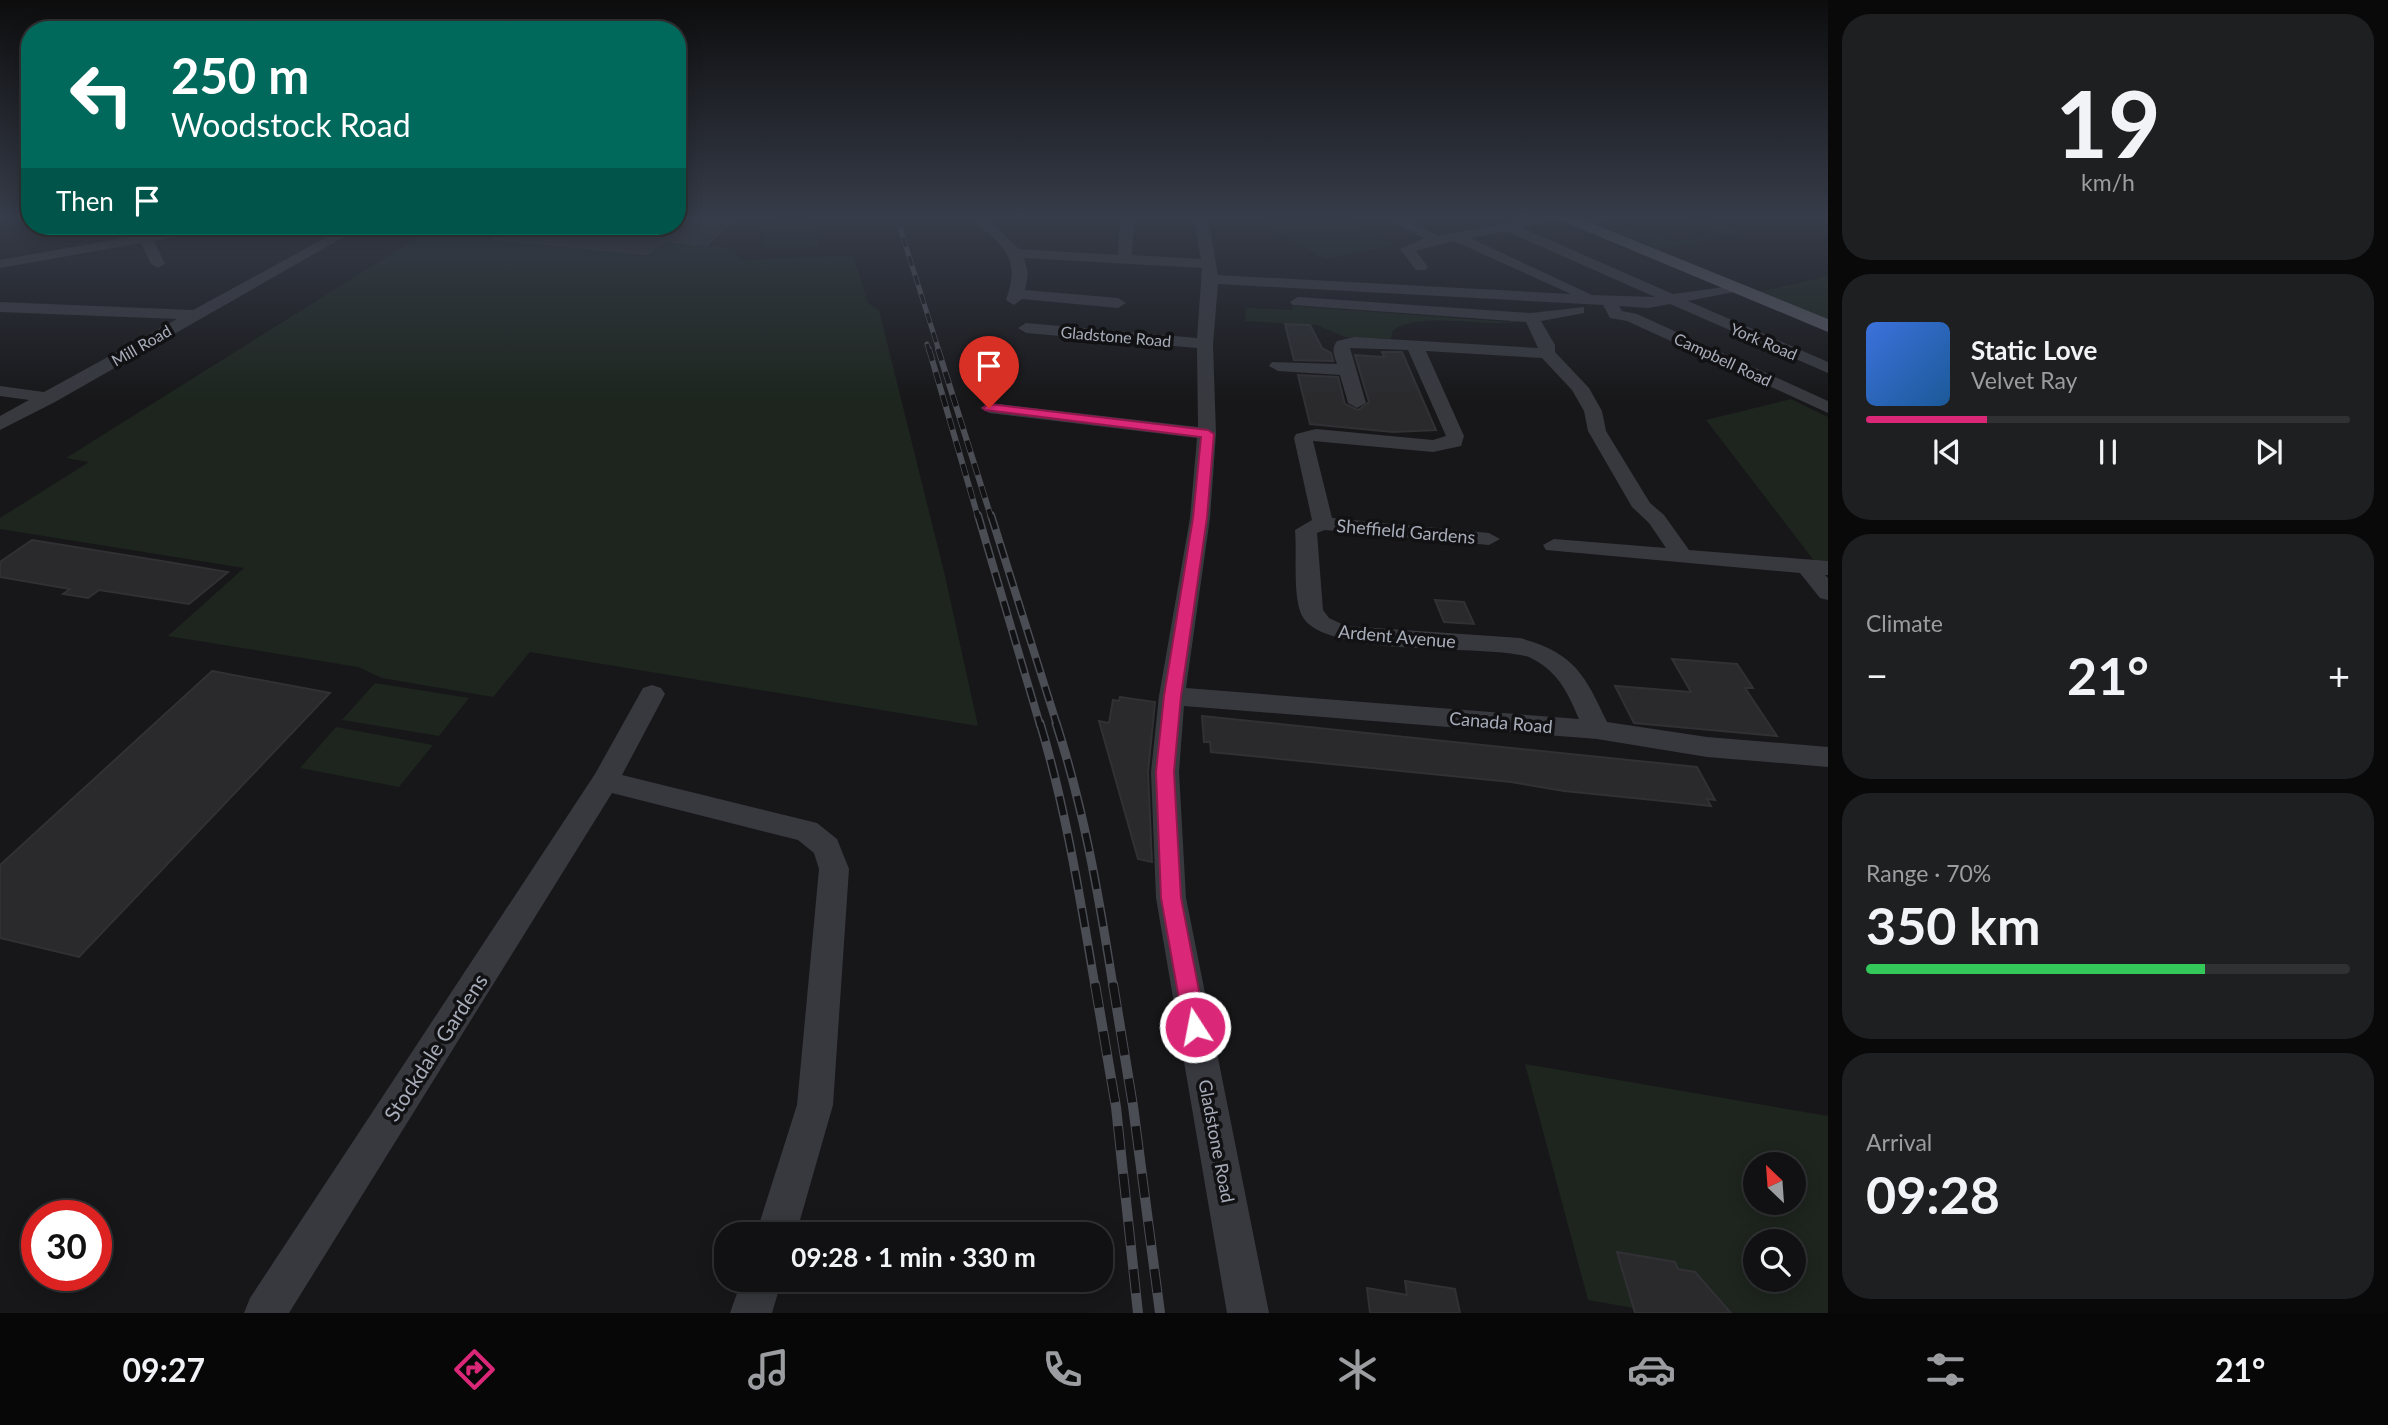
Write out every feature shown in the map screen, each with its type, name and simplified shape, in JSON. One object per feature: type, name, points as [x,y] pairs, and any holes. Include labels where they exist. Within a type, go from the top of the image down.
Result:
[{"type":"main road","points":[[1713,279],[1828,326]]},
{"type":"street","name":"Mill Road","points":[[0,424],[259,279]]},
{"type":"street","points":[[1018,279],[1016,297],[1097,305],[1118,303]]},
{"type":"street","name":"Gladstone Road","points":[[1209,279],[1205,344],[1208,434],[1200,518],[1172,696],[1165,772],[1171,898],[1248,1313]]},
{"type":"street","points":[[1302,279],[1609,307]]},
{"type":"street","points":[[1549,279],[1609,307]]},
{"type":"street","name":"York Road","points":[[1623,279],[1828,368]]},
{"type":"street","points":[[1298,302],[1531,318],[1574,310],[1671,301],[1734,288]]},
{"type":"street","points":[[0,307],[38,304],[194,315]]},
{"type":"street","name":"Campbell Road","points":[[1609,307],[1828,408]]},
{"type":"street","points":[[1531,318],[1547,345],[1546,353]]},
{"type":"street","name":"Gladstone Road","points":[[1026,328],[1205,344]]},
{"type":"street","points":[[1357,403],[1341,351],[1343,344],[1354,342],[1546,353],[1569,375],[1598,417],[1597,431],[1642,507],[1657,519],[1683,557]]},
{"type":"street","points":[[1323,523],[1303,438],[1317,435],[1433,446],[1454,442],[1455,436],[1415,346]]},
{"type":"street","points":[[1278,366],[1347,370]]},
{"type":"street","points":[[0,391],[49,398]]},
{"type":"street","points":[[989,408],[1208,434]]},
{"type":"street","name":"Sheffield Gardens","points":[[1323,523],[1489,539]]},
{"type":"street","name":"Ardent Avenue","points":[[1323,523],[1306,530],[1311,610],[1316,620],[1329,630],[1346,634],[1520,646],[1539,650],[1569,670],[1597,730]]},
{"type":"street","points":[[1554,545],[1818,568],[1828,593]]},
{"type":"street","name":"Stockdale Gardens","points":[[265,1313],[605,781],[652,694]]},
{"type":"street","name":"Canada Road","points":[[1172,696],[1597,730],[1707,747],[1828,757]]},
{"type":"street","points":[[605,781],[807,831],[827,847],[834,869],[815,1105],[780,1222]]},
{"type":"street","points":[[751,1313],[758,1292]]},
{"type":"shaded area","points":[[351,279],[861,279],[868,303],[879,310],[945,576],[978,726],[530,652],[493,697],[382,678],[358,667],[168,636],[244,568],[0,529],[0,518],[89,462],[66,458]]},
{"type":"shaded area","points":[[1814,279],[1828,279],[1828,319],[1760,292]]},
{"type":"shaded area","points":[[1292,306],[1525,321],[1510,323],[1493,323],[1421,321],[1393,330],[1391,339],[1345,337],[1317,325],[1245,321],[1246,308],[1293,310]]},
{"type":"shaded area","points":[[1791,399],[1828,417],[1828,563],[1815,562],[1706,420]]},
{"type":"shaded area","points":[[375,683],[469,698],[439,736],[342,720]]},
{"type":"shaded area","points":[[336,727],[433,745],[399,787],[300,768]]},
{"type":"shaded area","points":[[1525,1064],[1828,1116],[1828,1313],[1727,1313],[1728,1310],[1695,1272],[1678,1269],[1675,1262],[1618,1252],[1633,1308],[1588,1300]]},
{"type":"building","points":[[1285,324],[1310,325],[1322,348],[1331,353],[1333,361],[1294,360]]},
{"type":"building","points":[[1382,352],[1402,352],[1436,430],[1393,432],[1310,424],[1298,375],[1338,377],[1345,404],[1358,410],[1369,402],[1355,355],[1384,357]]},
{"type":"building","points":[[32,540],[228,572],[189,604],[99,590],[88,598],[63,594],[70,589],[0,577],[0,562]]},
{"type":"building","points":[[1435,600],[1464,602],[1474,624],[1444,622]]},
{"type":"building","points":[[1672,659],[1737,664],[1753,688],[1745,688],[1777,736],[1634,723],[1615,686],[1691,692]]},
{"type":"building","points":[[212,671],[330,693],[79,957],[0,938],[0,865]]},
{"type":"building","points":[[1120,697],[1155,702],[1148,772],[1152,862],[1138,859],[1099,721],[1109,723],[1113,700],[1119,701]]},
{"type":"building","points":[[1202,716],[1697,767],[1715,800],[1707,799],[1711,806],[1564,791],[1511,782],[1211,752],[1210,742],[1204,742]]},
{"type":"building","points":[[1617,1252],[1675,1262],[1678,1269],[1695,1272],[1731,1313],[1635,1313]]},
{"type":"building","points":[[1405,1281],[1455,1289],[1460,1313],[1370,1313],[1367,1288],[1407,1295]]},
{"type":"railway","points":[[916,279],[939,351]]},
{"type":"railway","points":[[927,344],[929,351]]},
{"type":"railway","points":[[929,349],[978,517]]},
{"type":"railway","points":[[938,349],[991,517]]},
{"type":"railway","points":[[978,515],[1040,725]]},
{"type":"railway","points":[[991,515],[1057,725]]},
{"type":"railway","points":[[1040,723],[1065,821],[1095,986]]},
{"type":"railway","points":[[1056,723],[1083,821],[1113,986]]},
{"type":"railway","points":[[1095,984],[1116,1107],[1138,1313]]},
{"type":"railway","points":[[1113,984],[1133,1106],[1160,1313]]},
{"type":"route","points":[[989,408],[1208,434],[1200,518],[1172,696],[1165,772],[1171,898],[1195,1027]]}]
